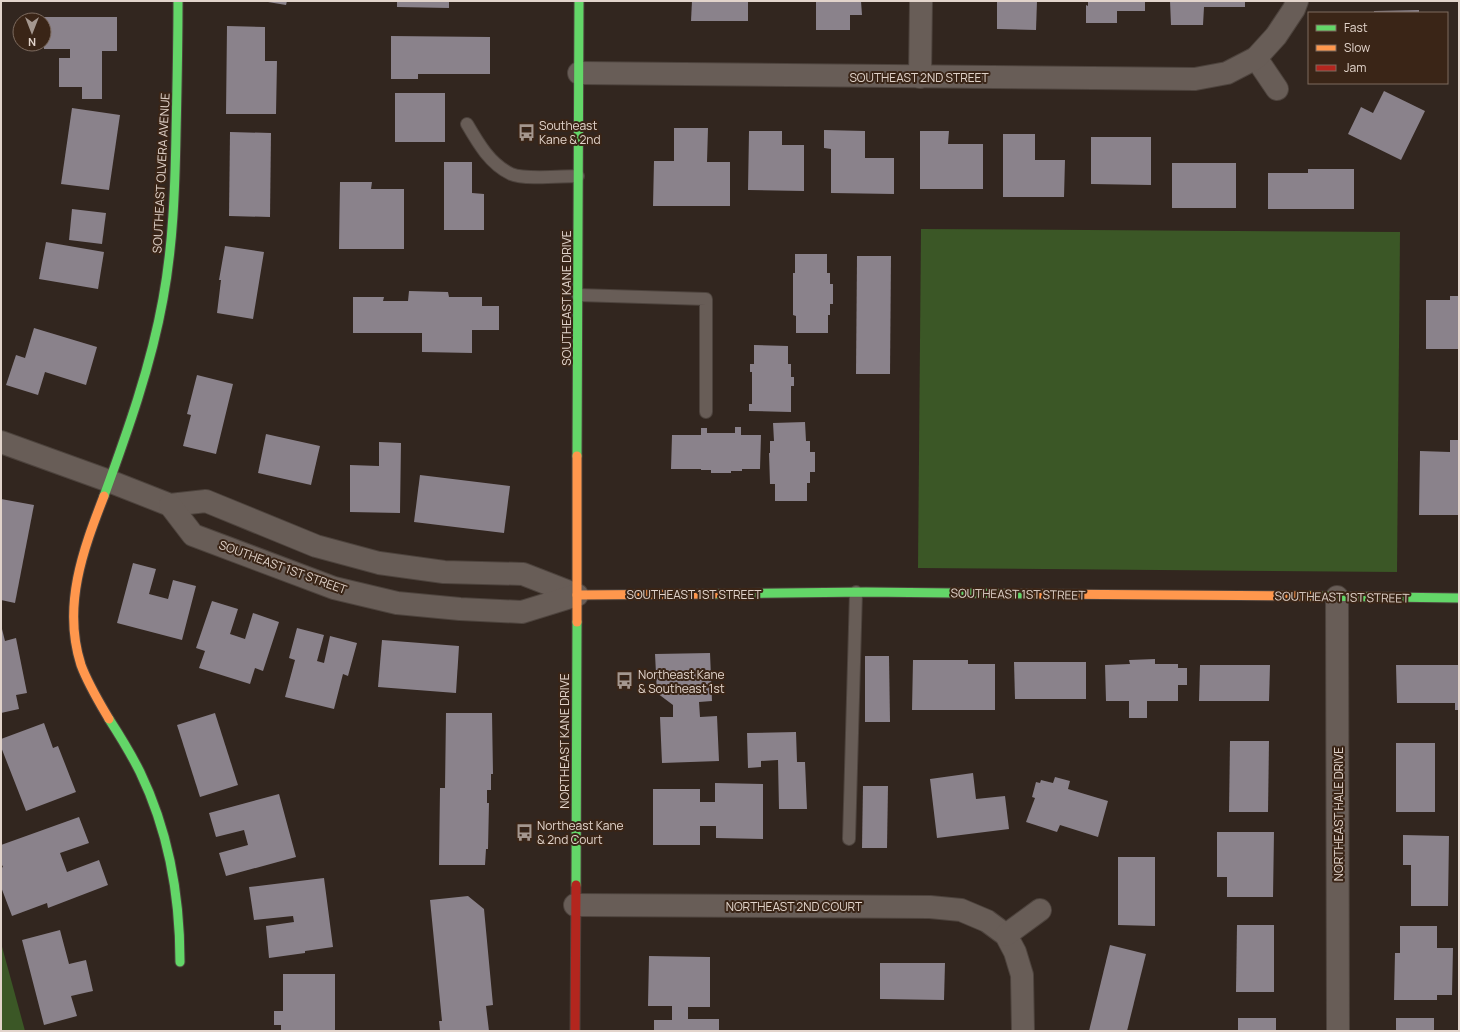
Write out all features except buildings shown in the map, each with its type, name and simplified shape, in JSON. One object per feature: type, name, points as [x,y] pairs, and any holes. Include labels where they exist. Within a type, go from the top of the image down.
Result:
[{"type":"street","name":"SOUTHEAST OLVERA AVENUE","points":[[178,1],[177,110],[172,244],[159,318],[141,389],[79,562],[73,593],[73,624],[78,655],[88,684],[103,711],[123,740],[140,772],[154,804],[163,832],[174,873],[178,908],[180,962]]},
{"type":"street","name":"SOUTHEAST KANE DRIVE","points":[[577,595],[578,1]]},
{"type":"street","points":[[920,77],[921,1]]},
{"type":"street","points":[[1277,89],[1256,58],[1276,36],[1294,9],[1297,1]]},
{"type":"street","name":"SOUTHEAST 2ND STREET","points":[[578,73],[1195,79],[1227,72],[1256,58]]},
{"type":"street","name":"SOUTHEAST 1ST STREET","points":[[1,442],[109,480],[170,504],[206,501],[316,546],[379,563],[444,572],[523,574],[577,595]]},
{"type":"street","name":"SOUTHEAST 1ST STREET","points":[[170,504],[192,535],[334,588],[397,603],[460,609],[522,612],[577,595],[856,592],[1459,598]]},
{"type":"street","name":"NORTHEAST KANE DRIVE","points":[[575,1031],[577,595]]},
{"type":"street","name":"NORTHEAST HALE DRIVE","points":[[1337,597],[1338,1031]]},
{"type":"street","name":"NORTHEAST 2ND COURT","points":[[575,905],[930,907],[961,910],[987,921],[1006,935],[1015,952],[1022,975],[1023,1031]]},
{"type":"street","points":[[1006,935],[1040,910]]},
{"type":"lane","points":[[467,124],[483,151],[511,174],[525,177],[578,176]]},
{"type":"lane","points":[[578,295],[706,299],[706,412]]},
{"type":"lane","points":[[849,839],[856,592]]},
{"type":"green space","points":[[921,229],[1400,232],[1397,572],[918,568]]},
{"type":"green space","points":[[1,943],[25,1031],[1,1031]]},
{"type":"traffic: fast","points":[[104,496],[130,424],[145,374],[158,324],[166,279],[173,217],[175,175],[178,1]]},
{"type":"traffic: fast","points":[[577,456],[579,1]]},
{"type":"traffic: fast","points":[[714,594],[866,592],[1037,594]]},
{"type":"traffic: fast","points":[[1310,596],[1459,598]]},
{"type":"traffic: fast","points":[[576,885],[577,622]]},
{"type":"traffic: fast","points":[[109,719],[140,772],[150,795],[165,841],[171,865],[178,913],[180,962]]},
{"type":"traffic: slow","points":[[577,456],[577,622]]},
{"type":"traffic: slow","points":[[104,496],[82,558],[74,600],[74,621],[76,643],[81,665],[90,686],[109,719]]},
{"type":"traffic: slow","points":[[577,595],[714,594]]},
{"type":"traffic: slow","points":[[1037,594],[1310,596]]},
{"type":"traffic: jam","points":[[575,1031],[576,885]]},
{"type":"place","name":"Southeast Kane & 2nd","points":[[526,132]]},
{"type":"place","name":"Northeast Kane & Southeast 1st","points":[[625,681]]},
{"type":"place","name":"Northeast Kane & 2nd Court","points":[[524,832]]}]
